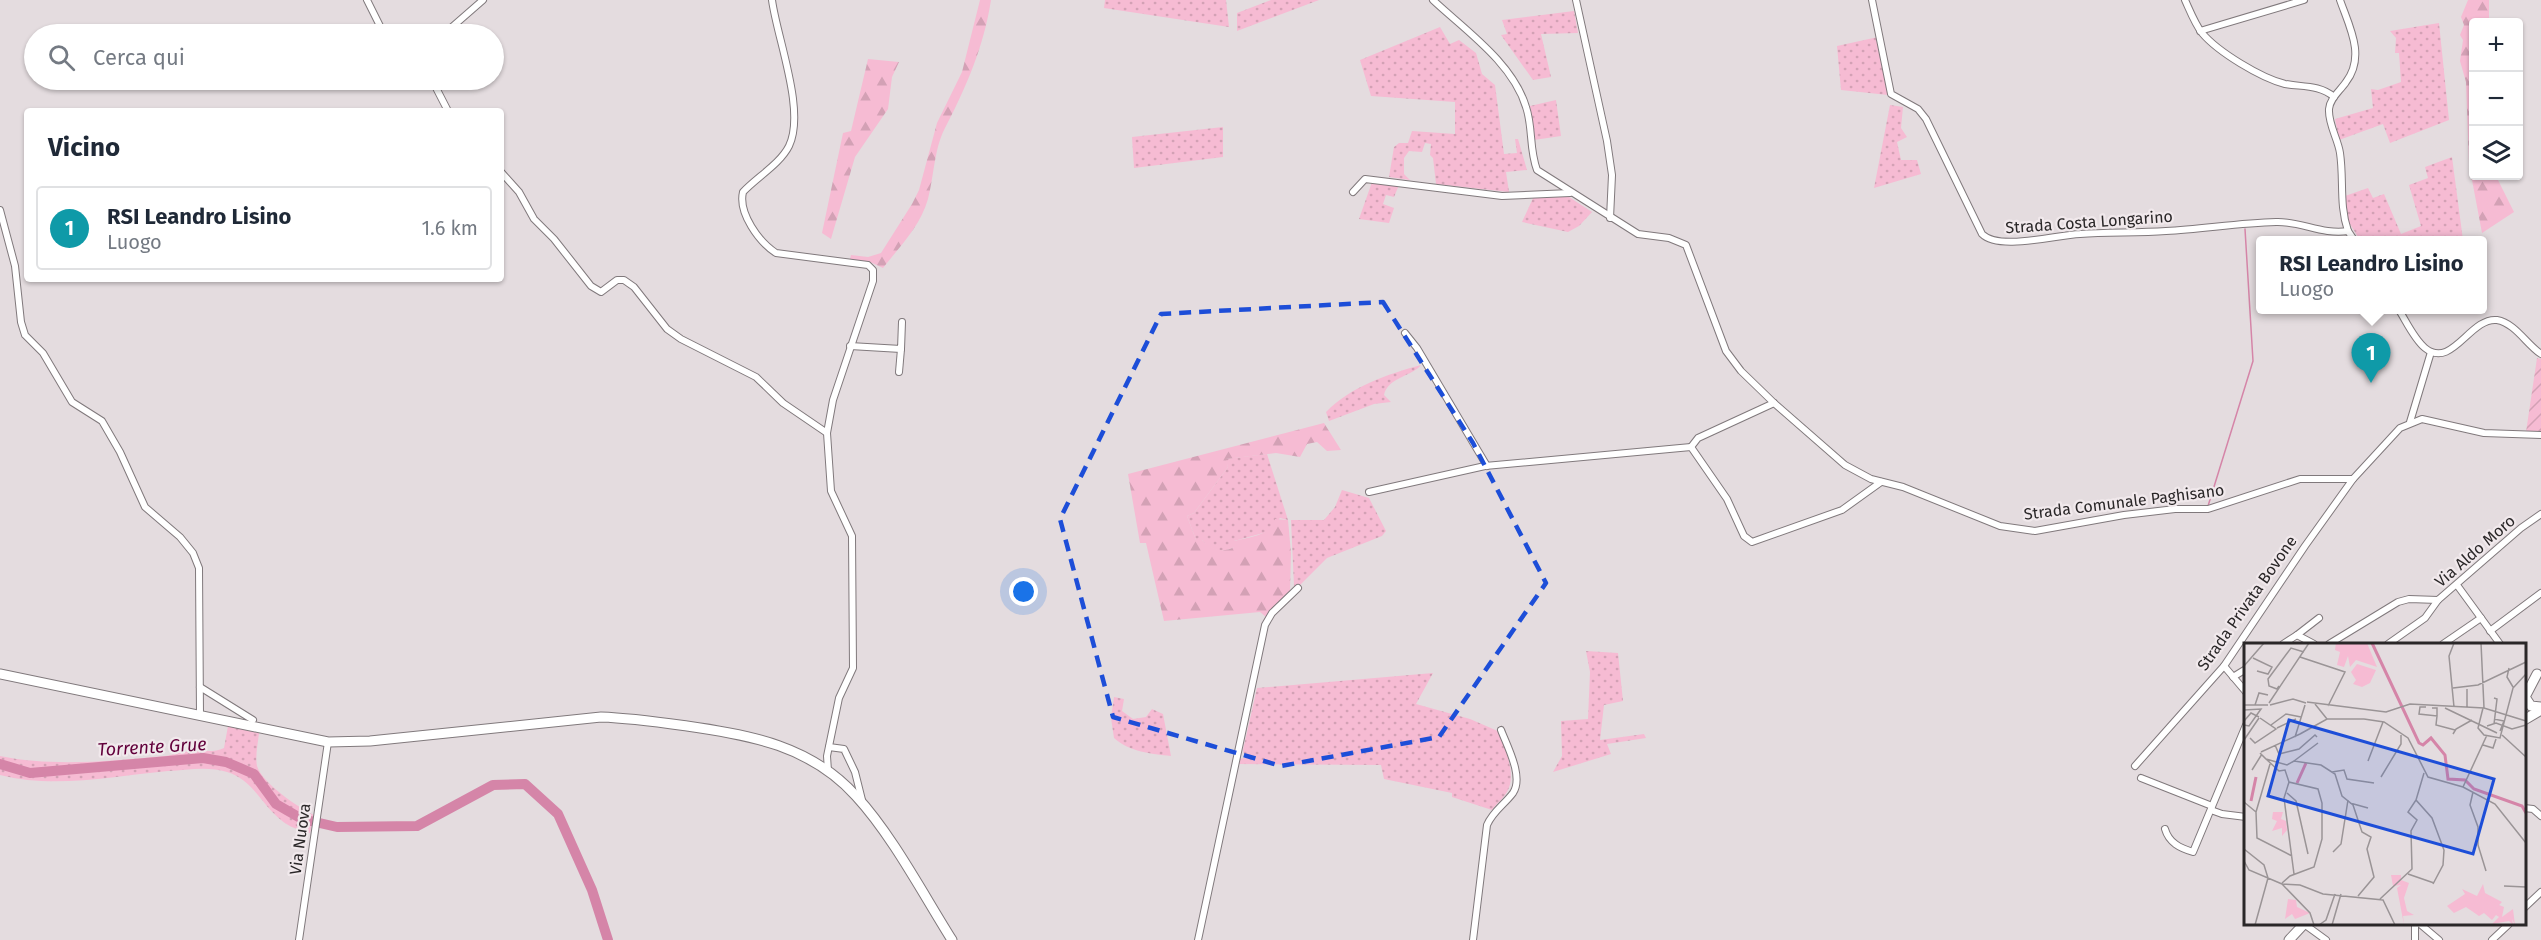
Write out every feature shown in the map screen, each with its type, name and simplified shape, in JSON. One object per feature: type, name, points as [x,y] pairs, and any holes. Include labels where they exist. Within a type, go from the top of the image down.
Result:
[{"type":"main road","points":[[2526,684],[2539,673]]},
{"type":"main road","points":[[0,674],[328,742],[370,741],[582,718],[628,718],[762,739],[800,753],[828,771],[862,803],[952,940]]},
{"type":"main road","points":[[2526,698],[2528,703],[2541,708]]},
{"type":"main road","points":[[2526,719],[2541,708]]},
{"type":"main road","points":[[2289,940],[2303,925]]},
{"type":"street","points":[[367,0],[379,24]]},
{"type":"street","points":[[455,24],[483,0]]},
{"type":"street","points":[[772,0],[778,35],[789,67],[793,127],[789,146],[748,187],[742,199],[744,210],[764,246],[776,253],[868,265],[873,270],[873,281],[833,400],[828,433],[831,491],[852,536],[853,668],[838,698],[829,747],[828,771]]},
{"type":"street","name":"Strada Comunale Paghisano","points":[[1433,0],[1510,76],[1526,106],[1532,157],[1537,170],[1638,234],[1670,238],[1686,245],[1726,351],[1741,371],[1774,403],[1845,465],[1881,482],[1903,487],[2000,526],[2034,531],[2124,515],[2220,507],[2300,480],[2354,479]]},
{"type":"street","points":[[1576,0],[1607,141],[1612,175],[1610,218]]},
{"type":"street","name":"Strada Costa Longarino","points":[[1872,0],[1891,94],[1918,109],[1926,119],[1982,234],[1987,239],[2009,242],[2079,234],[2165,231],[2277,222],[2296,223],[2317,230],[2348,231]]},
{"type":"street","points":[[2185,0],[2200,31],[2218,48],[2264,75],[2283,83],[2326,91],[2334,97]]},
{"type":"street","points":[[2200,31],[2304,0]]},
{"type":"street","points":[[2340,0],[2353,31],[2355,65],[2347,81],[2334,97],[2329,112],[2340,153],[2341,200],[2348,231],[2351,236]]},
{"type":"street","points":[[437,90],[446,108]]},
{"type":"street","points":[[504,175],[519,192],[534,219],[554,238],[591,285],[601,292],[617,280],[624,280],[634,287],[667,329],[681,339],[756,377],[783,403],[828,433]]},
{"type":"street","points":[[1353,192],[1365,179],[1502,196],[1570,193]]},
{"type":"street","points":[[0,210],[15,266],[21,322],[25,335],[43,353],[72,402],[102,421],[111,433],[146,507],[180,537],[194,553],[199,568],[200,716]]},
{"type":"street","points":[[2401,314],[2423,347],[2432,352],[2442,353],[2452,348],[2469,332],[2484,323],[2496,320],[2508,325],[2541,354]]},
{"type":"street","points":[[899,372],[902,322]]},
{"type":"street","points":[[1406,333],[1487,466]]},
{"type":"street","points":[[850,346],[901,349]]},
{"type":"street","points":[[2410,422],[2432,352]]},
{"type":"street","points":[[1369,492],[1487,466],[1691,447],[1698,438],[1774,403]]},
{"type":"street","points":[[2354,479],[2400,428],[2410,422],[2428,420],[2484,433],[2541,435]]},
{"type":"street","points":[[1691,447],[1727,499],[1744,536],[1752,542],[1842,510],[1881,482]]},
{"type":"street","name":"Strada Privata Bovone","points":[[2135,766],[2224,666],[2304,546],[2354,479]]},
{"type":"street","name":"Via Aldo Moro","points":[[2332,643],[2398,602],[2409,599],[2438,600],[2521,528],[2541,514]]},
{"type":"street","points":[[2457,585],[2499,643]]},
{"type":"street","points":[[1198,940],[1265,625],[1272,613],[1298,588]]},
{"type":"street","points":[[2490,631],[2541,593]]},
{"type":"street","points":[[2391,643],[2425,618],[2438,600]]},
{"type":"street","points":[[2286,643],[2319,618]]},
{"type":"street","points":[[2446,643],[2481,618]]},
{"type":"street","points":[[2297,635],[2311,643]]},
{"type":"street","points":[[2224,666],[2244,690]]},
{"type":"street","points":[[2233,677],[2244,670]]},
{"type":"street","points":[[200,687],[253,720]]},
{"type":"street","points":[[1473,940],[1487,825],[1494,812],[1513,793],[1516,782],[1502,730]]},
{"type":"street","points":[[2165,829],[2168,838],[2182,849],[2193,852],[2244,730]]},
{"type":"street","name":"Via Nuova","points":[[299,940],[328,742]]},
{"type":"street","points":[[829,747],[844,749],[848,755],[862,803]]},
{"type":"street","points":[[2141,778],[2222,814],[2244,817]]},
{"type":"street","points":[[2526,808],[2533,809],[2541,816]]},
{"type":"street","points":[[2526,906],[2541,892]]},
{"type":"street","points":[[2305,925],[2326,940]]},
{"type":"street","points":[[2421,925],[2439,940]]},
{"type":"street","points":[[2492,940],[2508,925]]},
{"type":"highlighted area","points":[[1383,302],[1473,443],[1546,583],[1439,737],[1281,766],[1113,717],[1060,519],[1161,314]]},
{"type":"green space","points":[[980,0],[991,0],[984,34],[967,82],[941,136],[928,199],[920,218],[909,236],[883,268],[870,262],[850,259],[851,255],[868,257],[881,253],[912,204],[919,190],[937,123],[962,72]]},
{"type":"green space","points":[[1105,0],[1226,0],[1229,27],[1104,8]]},
{"type":"green space","points":[[1271,0],[1319,0],[1237,31],[1237,13]]},
{"type":"green space","points":[[2468,0],[2489,0],[2489,18],[2469,18],[2469,164],[2466,82],[2460,61],[2463,40],[2460,35],[2464,25],[2461,17]]},
{"type":"green space","points":[[1574,11],[1578,33],[1541,34],[1551,77],[1533,80],[1501,35],[1507,34],[1502,20]]},
{"type":"green space","points":[[2439,23],[2449,120],[2390,143],[2383,124],[2339,140],[2335,119],[2373,108],[2371,89],[2378,90],[2401,82],[2399,53],[2395,53],[2396,38],[2390,31]]},
{"type":"green space","points":[[1440,27],[1450,44],[1459,40],[1476,53],[1482,74],[1495,85],[1504,154],[1517,153],[1515,139],[1518,139],[1527,170],[1506,172],[1509,192],[1436,184],[1433,158],[1430,155],[1431,144],[1425,143],[1422,152],[1409,151],[1404,158],[1404,174],[1410,180],[1389,177],[1394,147],[1399,143],[1408,143],[1412,131],[1455,134],[1455,102],[1371,96],[1360,60]]},
{"type":"green space","points":[[1878,37],[1888,95],[1841,90],[1837,46]]},
{"type":"green space","points":[[868,59],[899,62],[892,77],[888,109],[855,157],[831,239],[822,233],[843,133],[851,131]]},
{"type":"green space","points":[[1556,100],[1561,136],[1534,140],[1530,106]]},
{"type":"green space","points":[[1890,105],[1903,107],[1901,128],[1907,137],[1897,142],[1901,160],[1917,160],[1921,174],[1874,188]]},
{"type":"green space","points":[[1223,127],[1223,157],[1134,168],[1132,137]]},
{"type":"green space","points":[[2452,157],[2462,236],[2357,236],[2348,221],[2345,196],[2368,188],[2373,198],[2384,194],[2401,234],[2421,226],[2409,185],[2428,178],[2425,167]]},
{"type":"green space","points":[[2472,180],[2498,180],[2514,212],[2482,233]]},
{"type":"green space","points":[[1372,182],[1399,185],[1394,197],[1386,195],[1383,204],[1394,208],[1389,223],[1359,219]]},
{"type":"green space","points":[[1534,196],[1569,197],[1592,212],[1579,226],[1568,232],[1522,222]]},
{"type":"green space","points":[[2537,358],[2541,359],[2541,432],[2526,432]]},
{"type":"green space","points":[[1421,365],[1390,384],[1384,395],[1391,402],[1374,404],[1329,421],[1326,412],[1346,395],[1383,377]]},
{"type":"green space","points":[[1324,423],[1341,450],[1327,451],[1317,442],[1307,444],[1300,457],[1276,453],[1226,459],[1228,467],[1194,513],[1187,516],[1196,540],[1202,540],[1209,546],[1221,550],[1234,547],[1234,541],[1264,532],[1273,525],[1275,519],[1288,520],[1291,553],[1290,592],[1266,617],[1260,612],[1164,621],[1146,543],[1140,543],[1128,474]]},
{"type":"green space","points":[[1267,454],[1288,520],[1280,518],[1267,532],[1234,541],[1234,547],[1225,550],[1212,548],[1202,540],[1196,540],[1187,516],[1194,513],[1228,467],[1225,459]]},
{"type":"green space","points":[[1342,490],[1369,498],[1386,531],[1382,536],[1327,558],[1300,585],[1294,586],[1291,520],[1324,520],[1335,507]]},
{"type":"green space","points":[[1586,651],[1618,653],[1623,701],[1604,705],[1600,740],[1644,734],[1646,738],[1607,744],[1611,754],[1553,772],[1562,756],[1561,721],[1588,719],[1590,672]]},
{"type":"green space","points":[[1433,673],[1416,704],[1470,719],[1500,732],[1511,778],[1507,792],[1492,810],[1452,797],[1452,793],[1384,779],[1381,765],[1237,764],[1238,759],[1245,758],[1243,750],[1257,688]]},
{"type":"green space","points":[[1114,697],[1124,699],[1122,711],[1133,719],[1146,717],[1152,709],[1163,714],[1171,756],[1134,749],[1114,738],[1111,718]]},
{"type":"green space","points":[[228,726],[259,733],[256,758],[260,773],[282,794],[314,815],[310,833],[284,822],[243,780],[220,770],[190,769],[63,781],[21,779],[0,775],[0,756],[41,761],[82,762],[216,750],[224,748]]},
{"type":"waterway","points":[[2208,506],[2253,361],[2245,229]]},
{"type":"waterway","name":"Torrente Grue","points":[[0,764],[30,773],[203,758],[226,762],[254,774],[276,804],[302,819],[337,827],[417,826],[493,785],[525,784],[558,814],[592,890],[608,940]]},
{"type":"place","name":"RSI Leandro Lisino","points":[[2371,383]]}]
